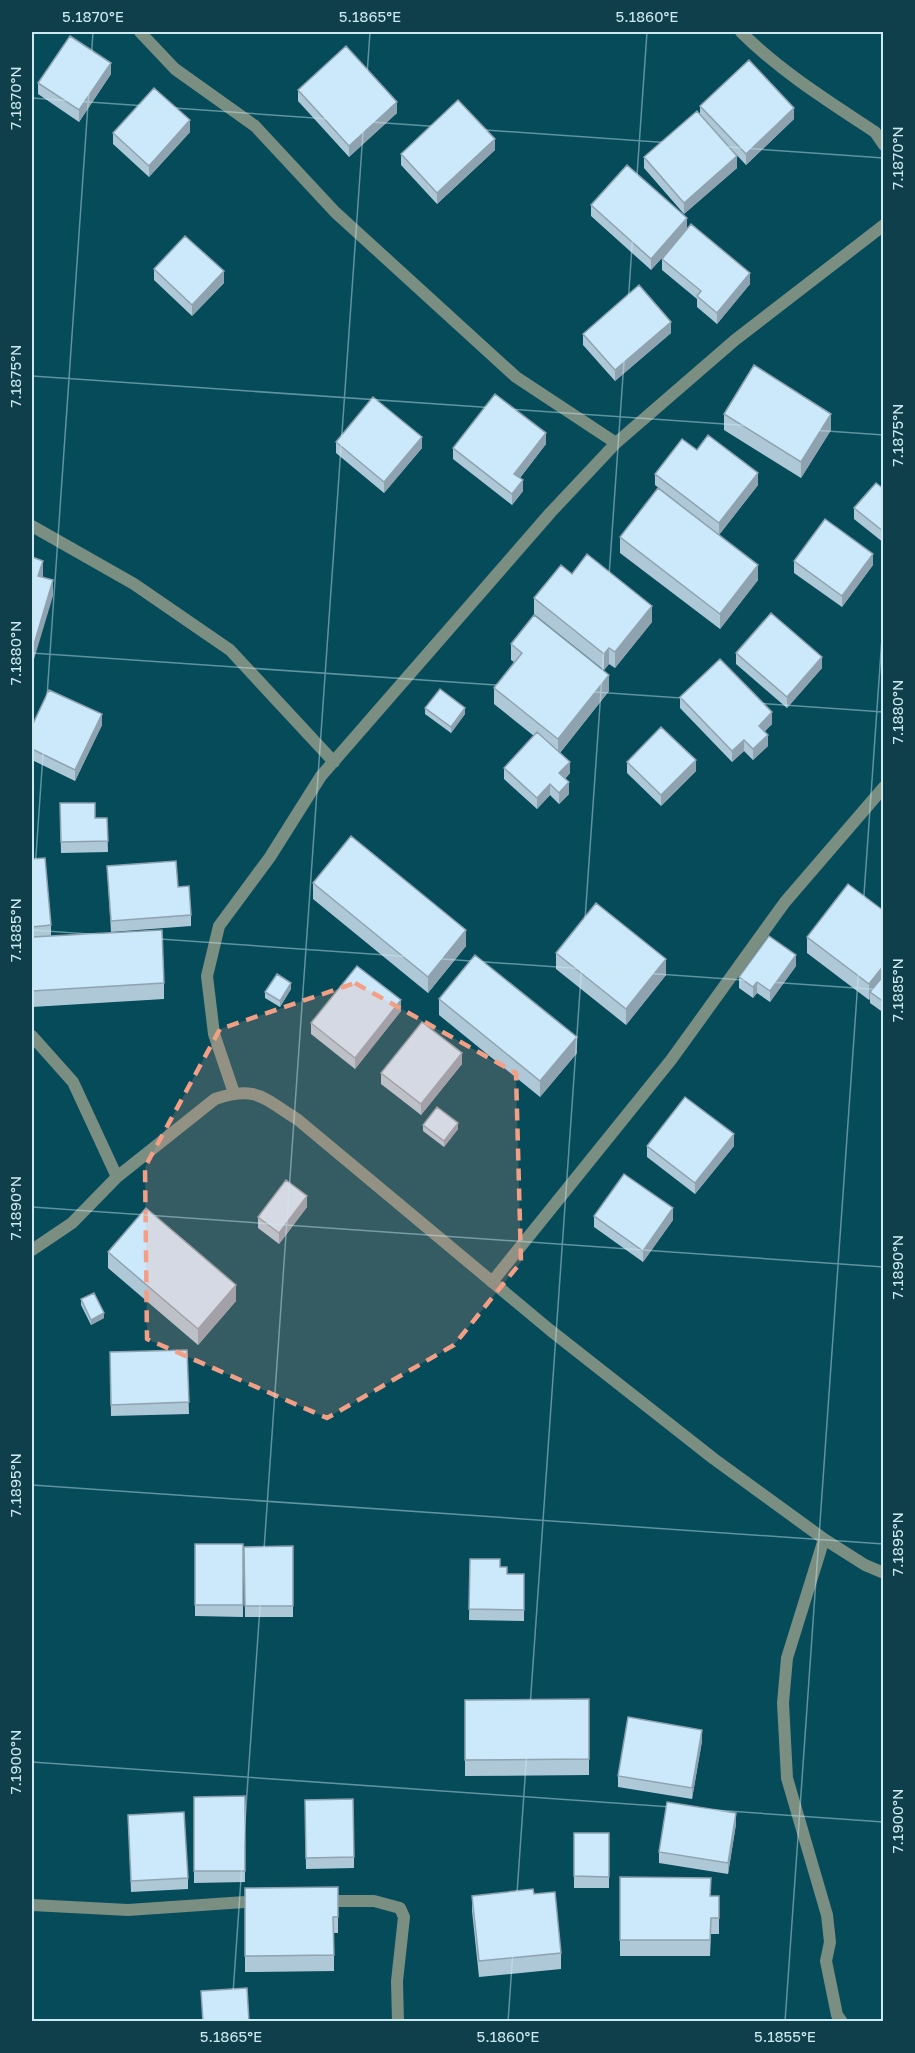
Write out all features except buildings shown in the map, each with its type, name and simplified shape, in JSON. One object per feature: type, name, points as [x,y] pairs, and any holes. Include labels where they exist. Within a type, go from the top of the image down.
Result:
[{"type":"street","points":[[140,32],[175,69],[255,126],[335,212],[516,377],[616,442]]},
{"type":"street","points":[[741,32],[788,72],[875,132],[884,145]]},
{"type":"street","points":[[234,1093],[214,1034],[207,976],[219,926],[270,857],[321,776],[551,512],[616,442],[735,340],[884,225]]},
{"type":"street","points":[[32,525],[134,584],[230,650],[334,762]]},
{"type":"street","points":[[492,1282],[671,1060],[785,902],[884,787]]},
{"type":"street","points":[[32,1036],[73,1082],[117,1177]]},
{"type":"street","points":[[32,1250],[72,1223],[117,1177],[215,1099],[234,1093],[247,1092],[259,1095],[297,1119],[492,1282],[705,1452],[824,1539],[865,1565],[884,1573]]},
{"type":"street","points":[[824,1539],[787,1658],[783,1703],[787,1778],[827,1915],[830,1942],[825,1961],[837,2015],[842,2022]]},
{"type":"street","points":[[32,1905],[128,1910],[272,1901]]},
{"type":"street","points":[[306,1901],[374,1901],[400,1908],[404,1917],[397,1981],[398,2022]]},
{"type":"highlighted area","points":[[355,983],[516,1073],[521,1262],[454,1345],[327,1418],[147,1339],[145,1167],[220,1029]]}]
